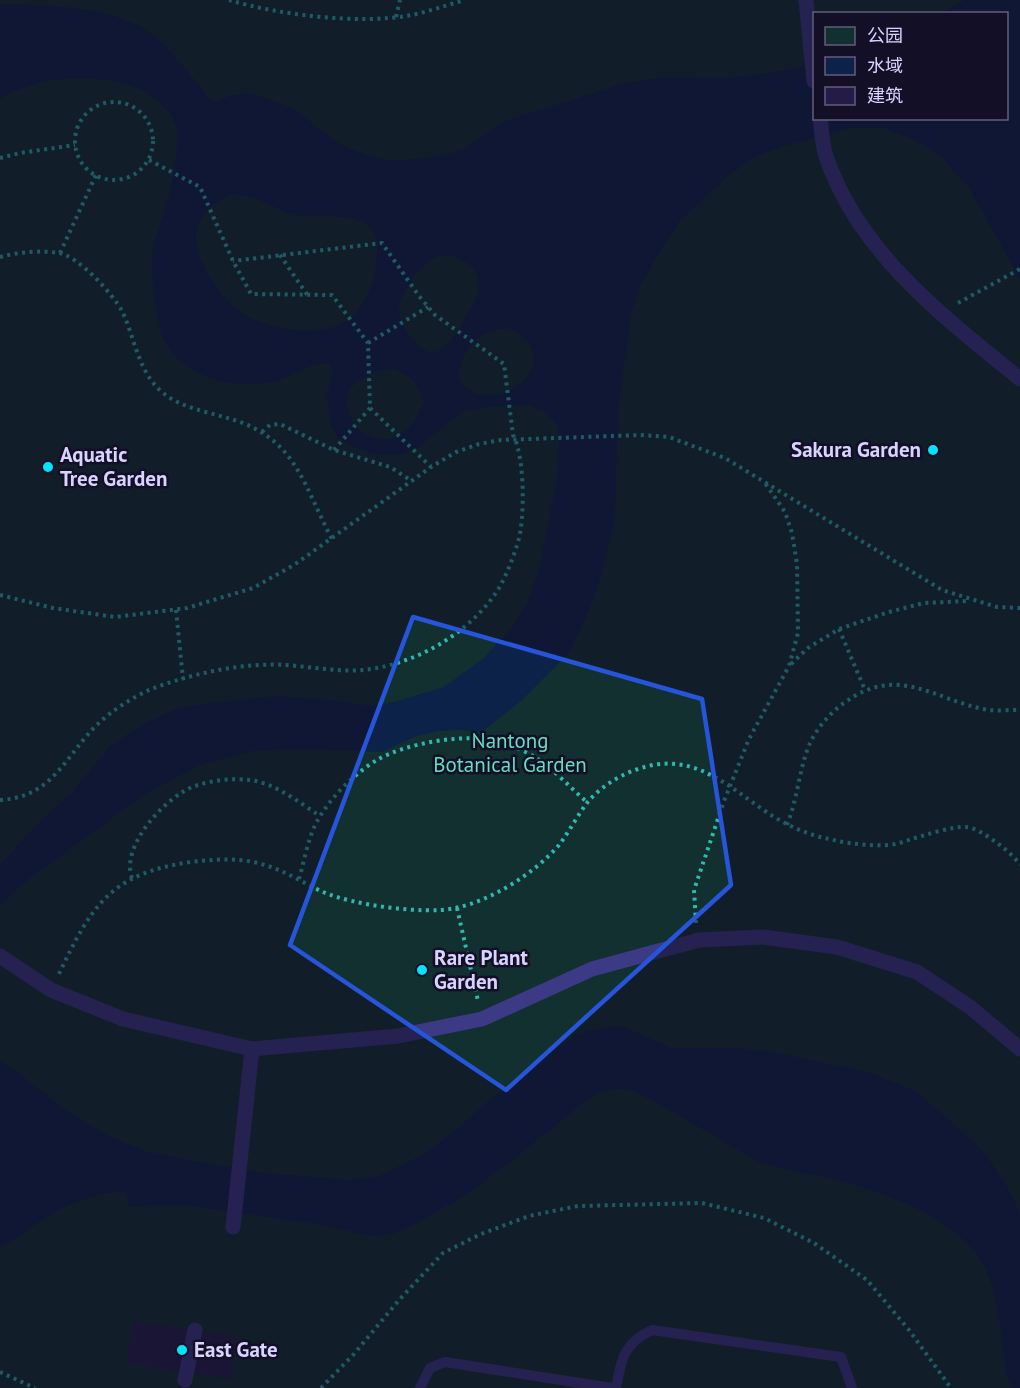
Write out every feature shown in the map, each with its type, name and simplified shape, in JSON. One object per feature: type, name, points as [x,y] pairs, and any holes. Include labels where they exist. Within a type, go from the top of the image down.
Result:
[{"type":"street","points":[[806,0],[813,73]]},
{"type":"street","points":[[820,120],[826,157],[842,193],[864,230],[904,280],[1020,379]]},
{"type":"street","points":[[0,956],[51,990],[123,1018],[252,1049],[398,1036],[482,1019],[592,969],[699,940],[764,937],[837,947],[917,972],[970,1007],[1020,1049]]},
{"type":"street","points":[[233,1220],[252,1049]]},
{"type":"street","points":[[184,1380],[195,1330]]},
{"type":"lane","points":[[616,1388],[623,1355],[636,1337],[652,1330],[841,1357],[852,1388]]},
{"type":"lane","points":[[420,1388],[430,1368],[445,1362],[612,1388]]},
{"type":"path","points":[[229,0],[276,12],[355,18],[412,15],[465,0]]},
{"type":"path","points":[[396,17],[400,0]]},
{"type":"path","points":[[117,101],[138,109],[146,117],[154,138],[149,160],[134,176],[123,180],[112,180],[96,175],[83,165],[77,155],[76,133],[80,122],[86,113],[96,106],[117,101]]},
{"type":"path","points":[[0,158],[75,145]]},
{"type":"path","points":[[149,160],[200,187],[250,294],[332,295],[368,343],[370,408],[432,467]]},
{"type":"path","points":[[60,253],[96,175]]},
{"type":"path","points":[[0,800],[17,797],[40,787],[56,776],[99,723],[132,699],[183,679],[222,670],[284,664],[364,670],[398,662],[423,652],[450,638],[476,616],[498,589],[513,558],[519,538],[523,496],[504,364],[435,315],[382,243],[234,261]]},
{"type":"path","points":[[1,256],[16,253],[60,253],[81,266],[110,293],[122,311],[138,357],[147,375],[163,393],[184,406],[253,426],[271,437],[301,474],[317,512],[332,539]]},
{"type":"path","points":[[280,255],[308,296]]},
{"type":"path","points":[[940,313],[1020,269]]},
{"type":"path","points":[[368,343],[428,307]]},
{"type":"path","points":[[334,450],[370,408]]},
{"type":"path","points":[[262,432],[270,425],[280,424],[334,450],[390,467],[412,481]]},
{"type":"path","points":[[0,595],[53,608],[115,616],[176,610],[253,588],[294,565],[456,452],[479,444],[516,440],[629,435],[669,437],[725,458],[942,590],[997,607],[1020,608]]},
{"type":"path","points":[[699,940],[694,912],[694,891],[749,739],[789,666],[798,633],[797,564],[792,533],[785,512],[762,480]]},
{"type":"path","points":[[789,666],[808,648],[839,629],[924,603],[972,601]]},
{"type":"path","points":[[176,610],[183,679]]},
{"type":"path","points":[[839,629],[865,690]]},
{"type":"path","points":[[788,825],[812,740],[833,710],[857,693],[881,685],[906,686],[934,692],[955,701],[989,710],[1020,710]]},
{"type":"path","points":[[299,879],[320,816],[340,790],[377,760],[414,747],[440,741],[497,740],[534,756],[588,803]]},
{"type":"path","points":[[51,990],[73,944],[103,900],[132,878],[160,867],[217,859],[243,860],[268,866],[325,893],[363,902],[426,912],[457,908],[494,893],[520,879],[558,845],[588,803],[612,782],[634,770],[656,763],[668,762],[691,766],[715,777],[788,825],[827,839],[872,845],[894,844],[936,832],[967,827],[986,835],[1015,858],[1020,866]]},
{"type":"path","points":[[132,878],[129,871],[129,859],[143,832],[168,804],[194,786],[215,781],[251,780],[268,785],[320,816]]},
{"type":"path","points":[[457,908],[482,1019]]},
{"type":"path","points":[[321,1388],[443,1253],[481,1234],[529,1216],[578,1206],[702,1203],[764,1218],[814,1243],[867,1280],[909,1330],[951,1388]]},
{"type":"path","points":[[0,1371],[35,1388]]},
{"type":"highlighted area","points":[[413,617],[702,699],[731,885],[506,1090],[290,945]]},
{"type":"green space","name":"Nantong Botanical Garden","points":[[0,0],[1020,0],[1020,1388],[0,1388]]},
{"type":"water","points":[[964,0],[1020,0],[1020,279],[969,188],[944,159],[916,141],[885,128],[852,128],[784,146],[755,157],[729,175],[678,223],[640,285],[631,315],[618,411],[615,516],[603,570],[589,610],[570,652],[522,700],[482,732],[438,731],[414,737],[382,752],[308,749],[252,751],[198,766],[145,794],[21,885],[0,905],[0,864],[72,792],[111,745],[143,724],[180,707],[275,696],[332,700],[372,706],[398,701],[444,687],[484,658],[513,626],[528,601],[539,570],[559,459],[558,426],[545,412],[527,405],[463,411],[420,446],[400,455],[379,455],[353,447],[337,437],[331,425],[327,395],[333,372],[329,364],[317,364],[288,377],[269,382],[242,384],[228,383],[202,375],[179,360],[168,347],[162,333],[156,309],[152,269],[154,244],[167,204],[175,168],[177,128],[174,120],[162,105],[144,91],[105,80],[78,78],[51,80],[25,87],[0,99],[0,4],[79,9],[120,18],[138,25],[168,49],[210,99],[216,102],[232,95],[246,93],[263,97],[295,109],[341,144],[366,155],[394,161],[442,156],[463,149],[504,121],[623,84],[662,77],[722,78],[763,74],[813,64],[813,120],[1008,120],[1008,12],[946,12]],"holes":[[[230,195],[247,196],[291,214],[353,219],[364,223],[372,230],[377,240],[374,276],[370,289],[355,314],[345,323],[330,328],[284,329],[252,318],[227,300],[206,270],[196,245],[196,233],[205,212]],[[448,255],[471,266],[479,280],[479,289],[471,309],[450,342],[440,350],[429,352],[420,347],[404,327],[399,313],[400,306],[406,290],[422,267],[436,257]],[[507,328],[525,339],[533,351],[533,364],[527,377],[516,387],[501,394],[485,395],[469,390],[463,385],[459,372],[467,350],[480,336]],[[390,368],[408,376],[420,390],[424,402],[411,425],[396,436],[382,439],[368,435],[356,426],[349,414],[347,400],[355,383]]]},
{"type":"water","points":[[621,1026],[672,1048],[741,1048],[783,1054],[872,1073],[914,1091],[945,1116],[984,1152],[1008,1188],[1020,1213],[1020,1388],[1013,1388],[1007,1378],[997,1306],[984,1266],[972,1248],[955,1232],[913,1207],[890,1197],[844,1182],[757,1161],[631,1090],[615,1089],[601,1092],[588,1099],[467,1194],[419,1222],[393,1234],[370,1236],[322,1225],[191,1206],[129,1207],[125,1192],[115,1192],[85,1199],[66,1207],[0,1247],[0,1061],[66,1110],[107,1135],[145,1151],[268,1173],[348,1180],[379,1176],[422,1155],[576,1034],[605,1027]]},
{"type":"building","name":"East Gate","points":[[132,1321],[238,1337],[231,1379],[127,1363]]},
{"type":"place","name":"Sakura Garden","points":[[933,450]]},
{"type":"place","name":"Aquatic Tree Garden","points":[[48,467]]},
{"type":"place","name":"Rare Plant Garden","points":[[422,970]]},
{"type":"place","name":"East Gate","points":[[182,1350]]}]
